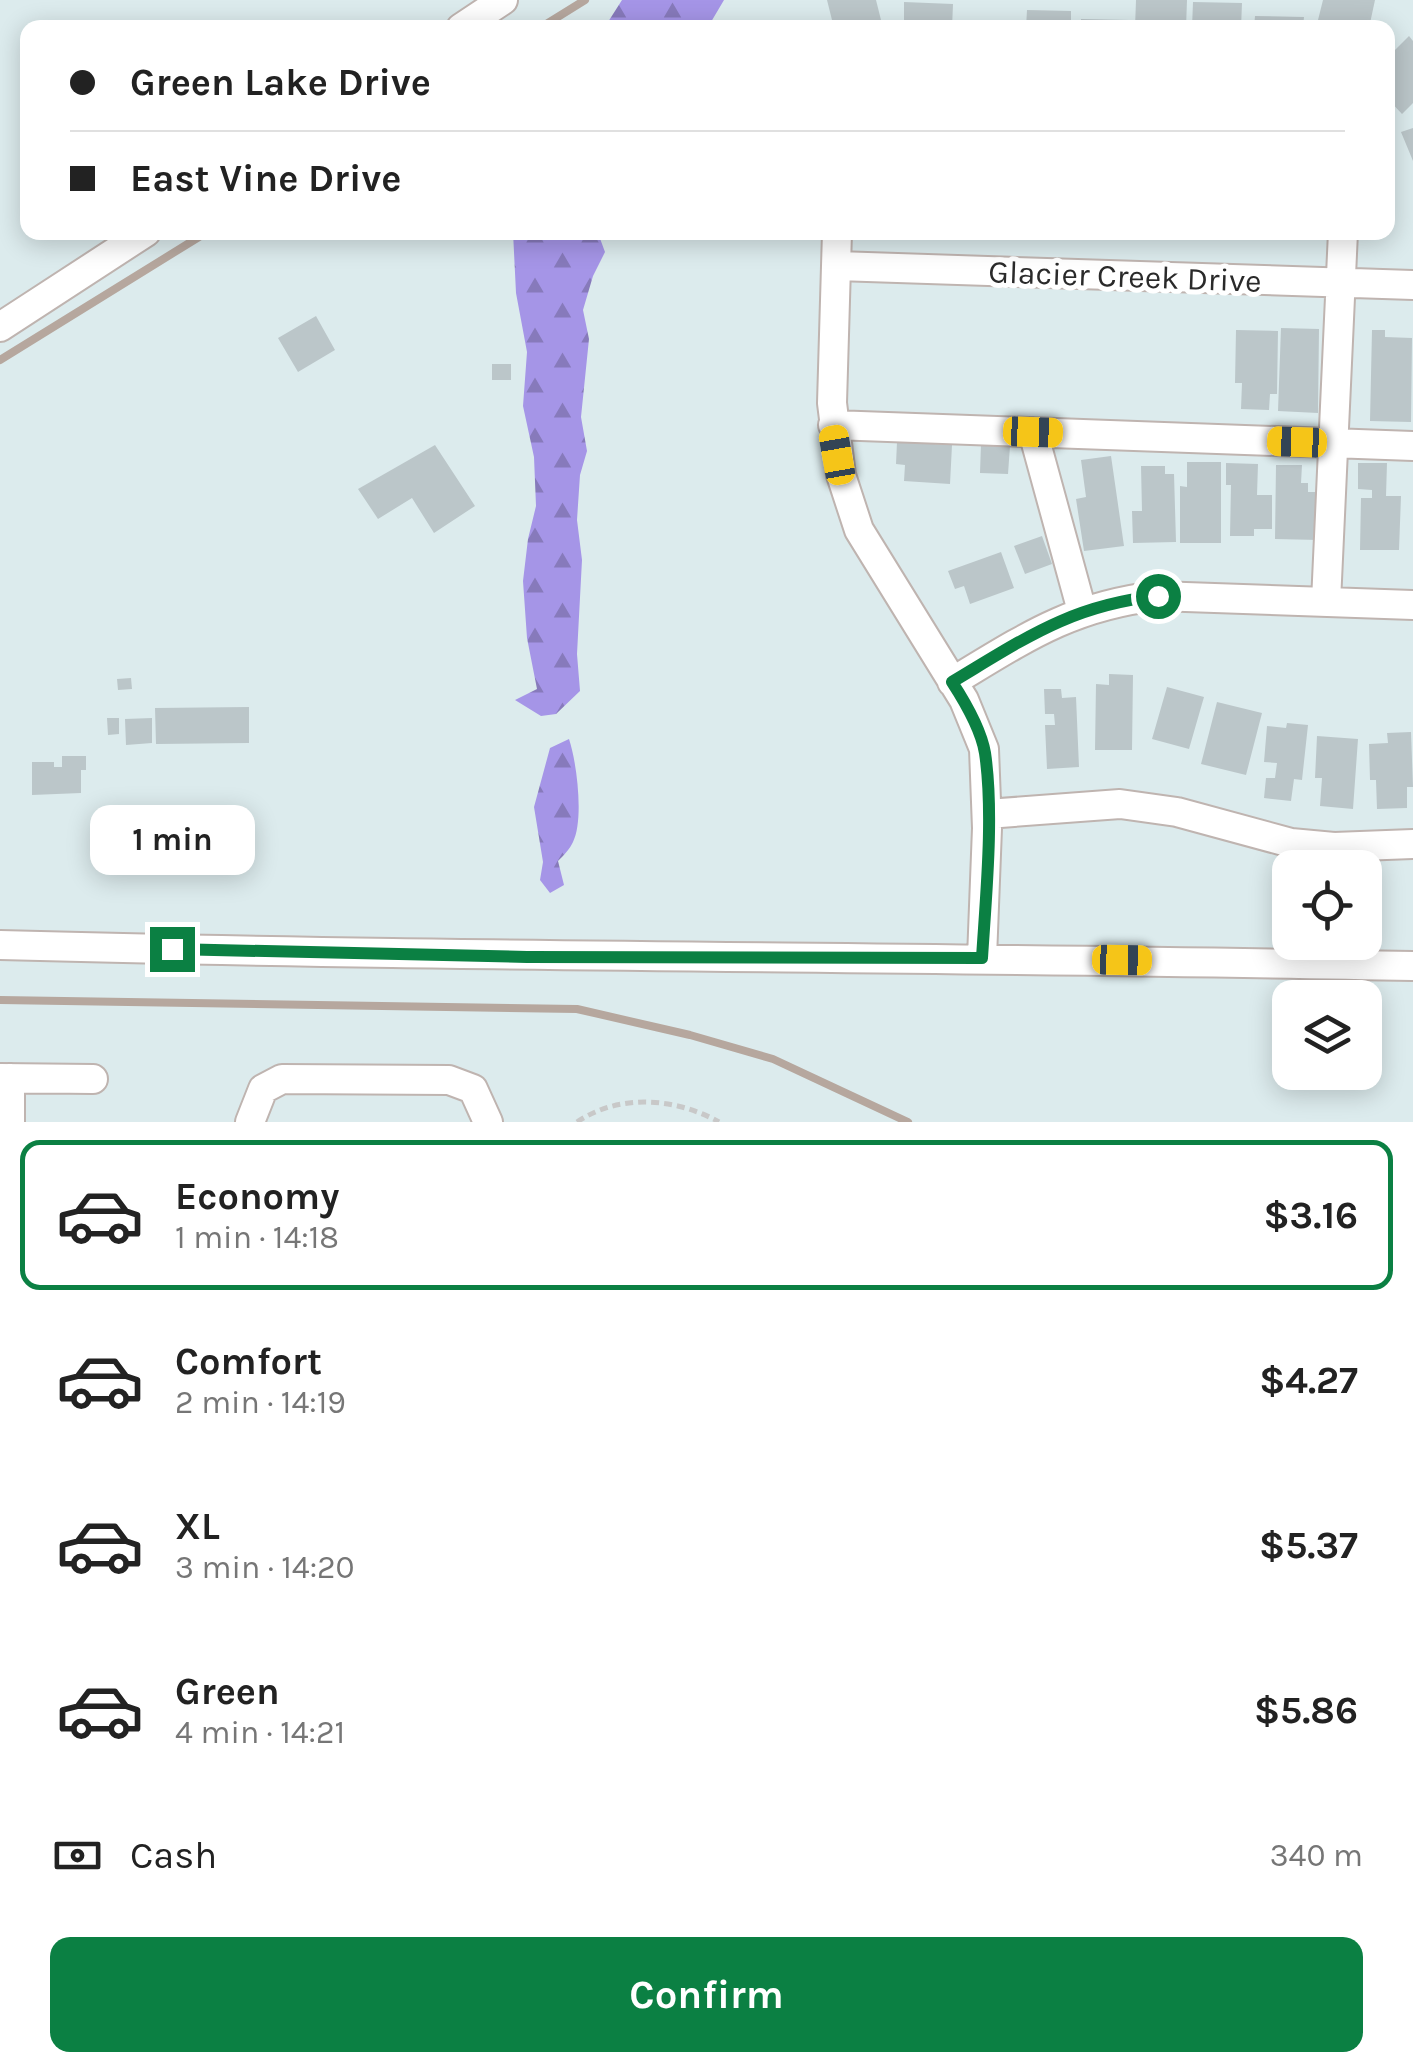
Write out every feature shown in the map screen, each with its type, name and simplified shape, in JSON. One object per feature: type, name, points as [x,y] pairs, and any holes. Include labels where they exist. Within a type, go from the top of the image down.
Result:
[{"type":"street","points":[[473,20],[503,0]]},
{"type":"street","points":[[0,328],[134,240]]},
{"type":"street","points":[[837,240],[833,425],[841,475],[859,530],[964,700],[984,749],[987,814],[982,958]]},
{"type":"street","points":[[1326,602],[1343,240]]},
{"type":"street","name":"Glacier Creek Drive","points":[[837,266],[1413,285]]},
{"type":"street","points":[[833,425],[1413,446]]},
{"type":"street","points":[[1033,432],[1082,611]]},
{"type":"street","points":[[952,682],[1045,626],[1116,601],[1158,596],[1413,605]]},
{"type":"street","points":[[987,814],[1120,804],[1178,812],[1291,844],[1413,844]]},
{"type":"street","points":[[0,945],[527,957],[982,958],[1413,966]]},
{"type":"street","points":[[10,1122],[5,1078],[93,1079]]},
{"type":"street","points":[[250,1122],[264,1089],[282,1079],[449,1080],[473,1089],[488,1122]]},
{"type":"path","points":[[578,1122],[622,1104],[659,1102],[693,1108],[720,1122]]},
{"type":"green space","points":[[622,0],[724,0],[712,20],[609,20]]},
{"type":"green space","points":[[513,240],[601,240],[605,252],[583,310],[589,339],[581,417],[587,451],[580,475],[577,520],[582,560],[577,654],[580,691],[556,714],[541,716],[515,700],[537,689],[527,638],[523,581],[536,506],[534,457],[523,406],[527,352],[516,293]]},
{"type":"green space","points":[[569,739],[577,776],[578,820],[573,842],[558,861],[564,885],[550,893],[540,880],[543,862],[534,807],[550,748]]},
{"type":"building","points":[[827,0],[876,0],[881,20],[832,20]]},
{"type":"building","points":[[1136,0],[1187,0],[1186,20],[1135,20]]},
{"type":"building","points":[[1323,0],[1375,0],[1371,20],[1318,20]]},
{"type":"building","points":[[904,2],[953,4],[952,20],[904,20]]},
{"type":"building","points":[[1193,2],[1242,3],[1241,20],[1192,20]]},
{"type":"building","points":[[1027,10],[1071,11],[1071,20],[1026,20]]},
{"type":"building","points":[[1255,16],[1304,17],[1304,20],[1255,20]]},
{"type":"building","points":[[1409,36],[1413,41],[1413,103],[1402,114],[1395,106],[1395,50]]},
{"type":"building","points":[[1413,128],[1413,161],[1401,132]]},
{"type":"building","points":[[316,316],[335,350],[298,372],[278,338]]},
{"type":"building","points":[[1281,328],[1319,329],[1318,413],[1278,411]]},
{"type":"building","points":[[1236,330],[1278,331],[1277,394],[1270,394],[1269,410],[1241,409],[1242,383],[1235,383]]},
{"type":"building","points":[[1372,330],[1385,330],[1385,337],[1412,338],[1411,422],[1370,421]]},
{"type":"building","points":[[492,364],[511,364],[511,380],[492,380]]},
{"type":"building","points":[[897,442],[952,445],[950,484],[904,481],[905,465],[896,464]]},
{"type":"building","points":[[981,444],[1010,446],[1008,474],[980,473]]},
{"type":"building","points":[[435,445],[475,506],[434,533],[412,498],[378,519],[358,489]]},
{"type":"building","points":[[1111,456],[1124,546],[1084,551],[1076,499],[1086,497],[1081,460]]},
{"type":"building","points":[[1187,462],[1221,462],[1221,543],[1180,543],[1180,486],[1187,487]]},
{"type":"building","points":[[1226,463],[1258,464],[1257,495],[1272,495],[1272,529],[1254,529],[1254,536],[1230,536],[1231,485],[1226,485]]},
{"type":"building","points":[[1358,463],[1387,463],[1386,496],[1401,496],[1399,550],[1360,550],[1361,498],[1372,498],[1372,490],[1358,489]]},
{"type":"building","points":[[1276,465],[1302,465],[1301,483],[1308,483],[1308,492],[1320,492],[1319,540],[1275,539]]},
{"type":"building","points":[[1141,466],[1165,466],[1165,474],[1174,474],[1176,542],[1133,543],[1132,511],[1142,511]]},
{"type":"building","points":[[1042,536],[1052,564],[1025,574],[1014,546]]},
{"type":"building","points":[[1001,552],[1014,588],[970,604],[964,586],[955,589],[948,571]]},
{"type":"building","points":[[1109,674],[1133,675],[1132,750],[1095,750],[1096,684],[1109,685]]},
{"type":"building","points":[[131,678],[132,689],[118,690],[117,679]]},
{"type":"building","points":[[1167,687],[1204,697],[1189,749],[1152,739]]},
{"type":"building","points":[[1044,689],[1061,689],[1062,698],[1076,697],[1079,767],[1047,769],[1045,725],[1055,725],[1054,714],[1045,714]]},
{"type":"building","points":[[1217,702],[1262,713],[1246,775],[1201,764]]},
{"type":"building","points":[[249,707],[249,743],[156,744],[155,708]]},
{"type":"building","points":[[107,718],[119,718],[119,734],[108,735]]},
{"type":"building","points":[[152,718],[152,743],[126,745],[125,719]]},
{"type":"building","points":[[1287,723],[1308,725],[1302,780],[1294,779],[1291,801],[1264,798],[1266,778],[1275,778],[1277,763],[1264,762],[1267,726],[1286,728]]},
{"type":"building","points":[[1411,732],[1413,787],[1407,787],[1407,808],[1377,809],[1376,780],[1370,780],[1369,744],[1388,743],[1387,733]]},
{"type":"building","points":[[1317,736],[1358,739],[1353,809],[1320,806],[1322,778],[1315,778]]},
{"type":"building","points":[[62,756],[86,756],[86,770],[81,770],[81,793],[32,795],[32,762],[54,762],[54,767],[62,767]]},
{"type":"railway","points":[[553,20],[585,0]]},
{"type":"railway","points":[[0,360],[194,240]]},
{"type":"railway","points":[[0,1000],[577,1009],[773,1059],[908,1122]]},
{"type":"route","points":[[172,949],[527,957],[982,958],[987,828],[984,749],[964,700],[952,682],[1045,626],[1076,612],[1116,601],[1158,596]]}]
